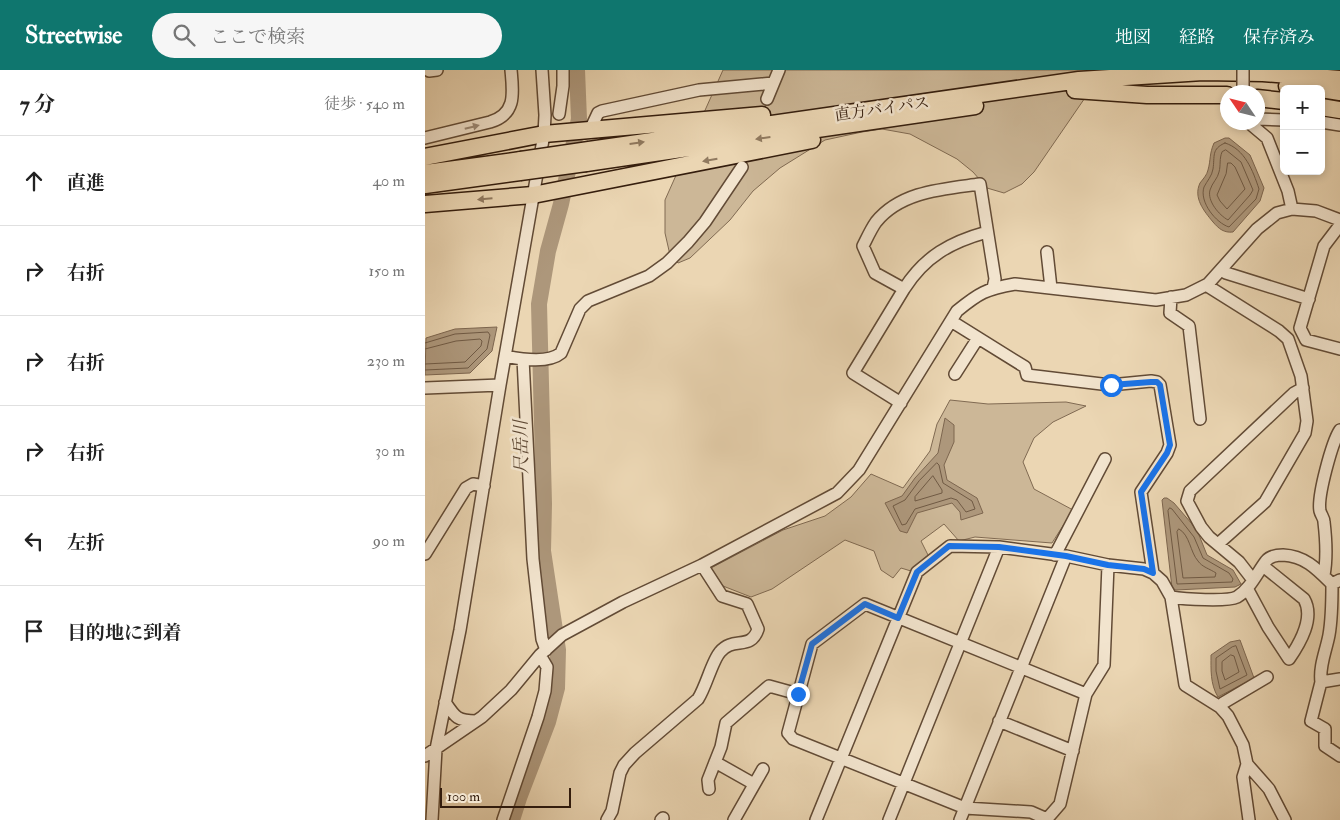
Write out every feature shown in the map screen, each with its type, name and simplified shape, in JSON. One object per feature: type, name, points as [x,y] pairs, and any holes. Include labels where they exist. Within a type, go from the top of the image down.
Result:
[{"type":"highway","points":[[1077,85],[1123,70]]},
{"type":"highway","name":"直方バイパス","points":[[425,173],[520,166],[1077,85],[1203,72],[1263,73],[1340,79]]},
{"type":"highway","name":"直方バイパス","points":[[1077,85],[1261,82],[1284,85]]},
{"type":"highway","points":[[1077,85],[1147,95],[1220,95]]},
{"type":"highway","points":[[1325,90],[1340,92]]},
{"type":"highway","points":[[1265,99],[1280,101]]},
{"type":"highway","points":[[425,157],[543,134],[844,107],[930,107]]},
{"type":"highway","points":[[425,204],[533,195],[782,147],[930,107]]},
{"type":"highway","points":[[1325,108],[1340,110]]},
{"type":"highway","name":"直方バイパス","points":[[425,186],[520,166]]},
{"type":"street","points":[[425,138],[500,118],[511,104],[513,95],[511,70]]},
{"type":"street","points":[[432,820],[436,748],[460,630],[543,134],[545,115],[542,70]]},
{"type":"street","points":[[559,114],[563,70]]},
{"type":"street","points":[[767,99],[779,70]]},
{"type":"street","points":[[1243,70],[1243,85]]},
{"type":"street","points":[[590,130],[598,113],[602,111],[699,90],[773,83]]},
{"type":"street","points":[[1265,119],[1280,120]]},
{"type":"street","points":[[1325,123],[1340,125]]},
{"type":"street","points":[[1258,130],[1267,138],[1288,191],[1292,209]]},
{"type":"street","points":[[505,356],[530,360],[556,357],[561,353],[579,309],[587,301],[649,276],[667,262],[705,222],[742,167]]},
{"type":"street","points":[[904,289],[875,273],[863,246],[876,222],[893,207],[929,190],[980,184],[995,279],[993,288]]},
{"type":"street","points":[[425,756],[476,721],[511,690],[544,652],[562,635],[623,602],[702,565],[837,493],[859,470],[957,311],[976,295],[993,288],[1015,284],[1156,300],[1186,295],[1206,285],[1257,229],[1277,213],[1292,209],[1316,211],[1340,220]]},
{"type":"street","points":[[1340,225],[1324,246],[1301,328],[1305,340],[1340,349]]},
{"type":"street","points":[[901,403],[853,373],[913,274],[931,256],[962,239],[987,232]]},
{"type":"street","points":[[1047,252],[1051,288]]},
{"type":"street","points":[[1221,270],[1309,298]]},
{"type":"street","points":[[1206,285],[1279,331],[1288,339],[1301,376],[1307,421],[1305,433],[1265,502],[1218,544]]},
{"type":"street","points":[[1171,297],[1170,313],[1189,326],[1200,419]]},
{"type":"street","points":[[951,321],[1025,367],[1027,375],[1111,385],[1157,382],[1160,385],[1170,445],[1167,453],[1141,492],[1153,573]]},
{"type":"street","points":[[955,374],[978,338]]},
{"type":"street","points":[[503,820],[545,691],[547,667],[541,639],[533,559],[523,359]]},
{"type":"street","points":[[425,388],[500,385]]},
{"type":"street","points":[[1263,566],[1303,599],[1307,605],[1307,616],[1301,641],[1289,659],[1267,627],[1239,562],[1201,527],[1187,501],[1190,491],[1294,393],[1303,388]]},
{"type":"street","points":[[1340,430],[1335,437],[1325,470],[1320,511],[1324,519],[1325,566],[1332,580],[1332,611],[1329,636],[1320,674],[1321,682],[1311,720],[1325,729],[1325,746],[1340,756]]},
{"type":"street","points":[[960,820],[1021,667],[1060,555],[1105,459]]},
{"type":"street","points":[[425,554],[467,488],[473,484],[483,486]]},
{"type":"street","points":[[816,820],[840,757],[917,572],[949,546],[999,547],[1060,555],[1108,565],[1144,569],[1153,573],[1162,581],[1171,597],[1185,685],[1220,707],[1228,716],[1243,745],[1247,764],[1243,777],[1249,820]]},
{"type":"street","points":[[889,820],[999,547]]},
{"type":"street","points":[[1171,597],[1187,599],[1234,598],[1244,592],[1268,559],[1277,555],[1294,555],[1302,558],[1332,580]]},
{"type":"street","points":[[607,820],[612,811],[620,773],[624,765],[635,753],[698,700],[705,689],[719,652],[730,644],[750,642],[755,638],[758,629],[747,604],[722,596],[702,565]]},
{"type":"street","points":[[1086,694],[865,604],[812,644],[788,734],[793,739],[965,808],[1031,812],[1046,819],[1060,804],[1086,694],[1104,665],[1108,565]]},
{"type":"street","points":[[1220,707],[1223,702],[1267,677]]},
{"type":"street","points":[[1321,682],[1340,679]]},
{"type":"street","points":[[709,789],[708,780],[721,747],[726,722],[769,686],[798,694]]},
{"type":"street","points":[[445,702],[454,716],[463,721],[476,721]]},
{"type":"street","points":[[999,722],[1073,751]]},
{"type":"street","points":[[715,762],[754,784]]},
{"type":"street","points":[[1247,764],[1269,789],[1285,820]]},
{"type":"street","points":[[734,820],[763,769]]},
{"type":"shaded area","points":[[723,70],[1101,70],[1089,92],[1034,172],[1022,184],[1004,193],[987,188],[973,172],[957,159],[910,134],[882,129],[862,132],[825,140],[780,168],[753,191],[730,220],[690,258],[678,263],[670,255],[665,233],[665,200]]},
{"type":"shaded area","points":[[950,400],[988,404],[1066,402],[1086,406],[1053,422],[1034,438],[1023,462],[1034,489],[1073,510],[1052,543],[975,537],[959,541],[944,524],[921,541],[928,555],[911,571],[901,568],[893,578],[881,570],[874,551],[845,540],[772,589],[751,597],[723,586],[711,568],[783,530],[825,516],[851,497],[871,474],[903,488],[930,451],[937,424]]},
{"type":"water","points":[[1229,138],[1250,155],[1264,188],[1260,201],[1233,232],[1224,231],[1215,224],[1203,209],[1198,194],[1200,183],[1207,172],[1214,143]]},
{"type":"water","points":[[497,327],[492,351],[470,373],[425,375],[426,338],[455,329]]},
{"type":"water","points":[[945,418],[954,425],[954,442],[944,465],[947,480],[977,498],[983,513],[961,520],[960,512],[952,503],[917,513],[907,533],[900,531],[885,503],[902,496],[915,478],[938,453]]},
{"type":"water","points":[[1164,498],[1174,503],[1192,524],[1199,535],[1207,555],[1233,570],[1241,584],[1235,587],[1176,590],[1172,588],[1162,500]]},
{"type":"water","points":[[1240,640],[1254,678],[1218,697],[1212,682],[1211,655],[1230,642]]},
{"type":"waterway","name":"尺岳川","points":[[512,820],[548,722],[557,688],[558,650],[543,551],[544,504],[539,304],[548,251],[561,204],[579,119],[577,70]]},
{"type":"route","points":[[798,694],[812,644],[865,604],[898,618],[917,572],[949,546],[999,547],[1144,569],[1153,573],[1141,492],[1167,453],[1170,445],[1160,385],[1157,382],[1151,382],[1111,385]]}]
